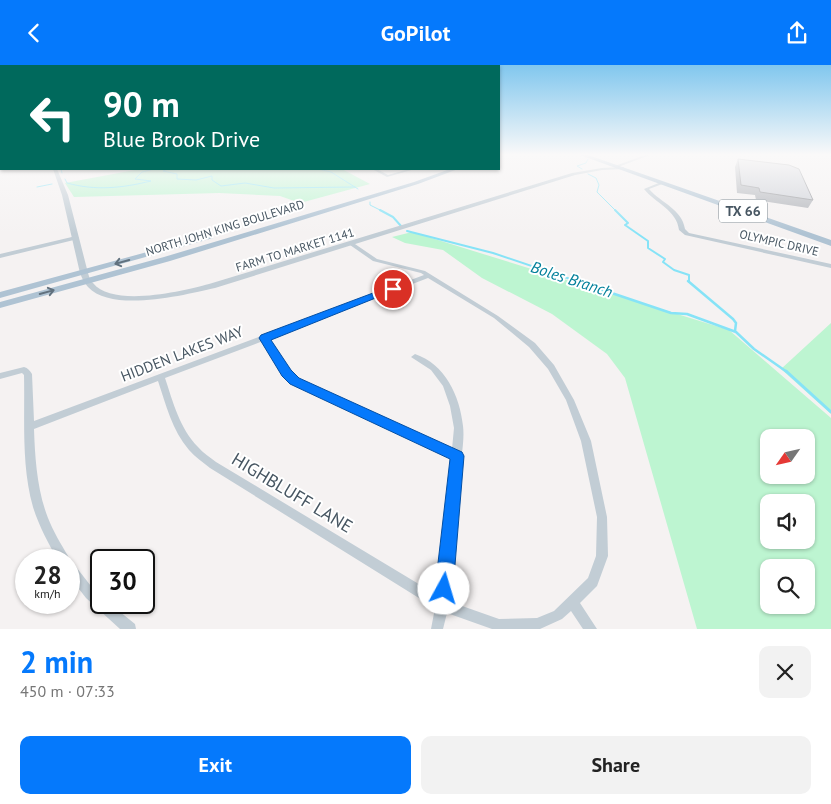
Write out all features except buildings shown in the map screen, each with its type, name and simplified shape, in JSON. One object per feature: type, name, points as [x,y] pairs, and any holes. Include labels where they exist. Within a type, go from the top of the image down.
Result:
[{"type":"main road","name":"NORTH JOHN KING BOULEVARD","points":[[0,305],[88,281],[329,206],[401,181]]},
{"type":"main road","name":"NORTH JOHN KING BOULEVARD","points":[[0,295],[414,181]]},
{"type":"main road","name":"TX 66","points":[[658,181],[831,243]]},
{"type":"street","points":[[60,181],[65,195],[84,273],[88,281]]},
{"type":"street","name":"FARM TO MARKET 1141","points":[[88,281],[98,290],[112,296],[132,298],[165,296],[212,286],[551,181]]},
{"type":"street","name":"OLYMPIC DRIVE","points":[[663,183],[646,189],[655,199],[677,215],[683,224],[684,232],[831,266]]},
{"type":"street","points":[[0,256],[76,238]]},
{"type":"street","name":"HIGHBLUFF LANE","points":[[161,377],[173,415],[183,434],[192,447],[213,465],[442,605],[499,625],[537,624],[558,615],[593,582],[602,556],[602,517],[586,441],[570,399],[551,367],[519,333],[423,272],[375,260],[352,244]]},
{"type":"street","name":"HIDDEN LAKES WAY","points":[[31,426],[428,276]]},
{"type":"street","points":[[264,338],[287,373],[295,381],[457,456]]},
{"type":"street","points":[[415,357],[428,362],[438,372],[456,406],[459,428],[442,605],[437,629]]},
{"type":"street","points":[[0,375],[24,371],[28,374],[32,467],[37,501],[49,534],[58,549]]},
{"type":"street","points":[[80,582],[90,595],[130,629]]},
{"type":"street","points":[[572,602],[591,629]]},
{"type":"green space","points":[[74,181],[365,181],[370,184],[300,203],[280,196],[219,193],[74,197],[65,183]]},
{"type":"green space","points":[[412,232],[729,330],[831,418],[831,629],[697,629],[625,378],[607,354],[552,314],[482,278],[443,250],[405,243],[392,237]]},
{"type":"green space","points":[[831,323],[831,414],[781,369]]},
{"type":"waterway","points":[[66,181],[99,188],[119,187],[149,181]]},
{"type":"waterway","points":[[214,181],[221,186],[245,183],[274,188],[355,187]]},
{"type":"waterway","name":"Boles Branch","points":[[346,181],[355,187]]},
{"type":"waterway","points":[[597,181],[599,185],[597,192],[628,223],[625,225],[648,241],[648,248],[665,259],[663,262],[674,270],[689,275],[689,282]]},
{"type":"waterway","points":[[37,187],[52,184]]},
{"type":"waterway","name":"Boles Branch","points":[[370,202],[370,205],[380,210]]},
{"type":"waterway","name":"Boles Branch","points":[[380,210],[393,217],[401,226]]},
{"type":"waterway","name":"Boles Branch","points":[[407,231],[493,253],[579,282]]},
{"type":"waterway","name":"Boles Branch","points":[[576,281],[671,313],[687,314],[736,332],[754,349],[787,372]]},
{"type":"waterway","points":[[689,282],[733,319],[736,323],[735,331]]},
{"type":"waterway","points":[[786,371],[831,412]]},
{"type":"route","points":[[393,289],[264,338],[287,373],[307,389],[457,456],[444,589]]}]
